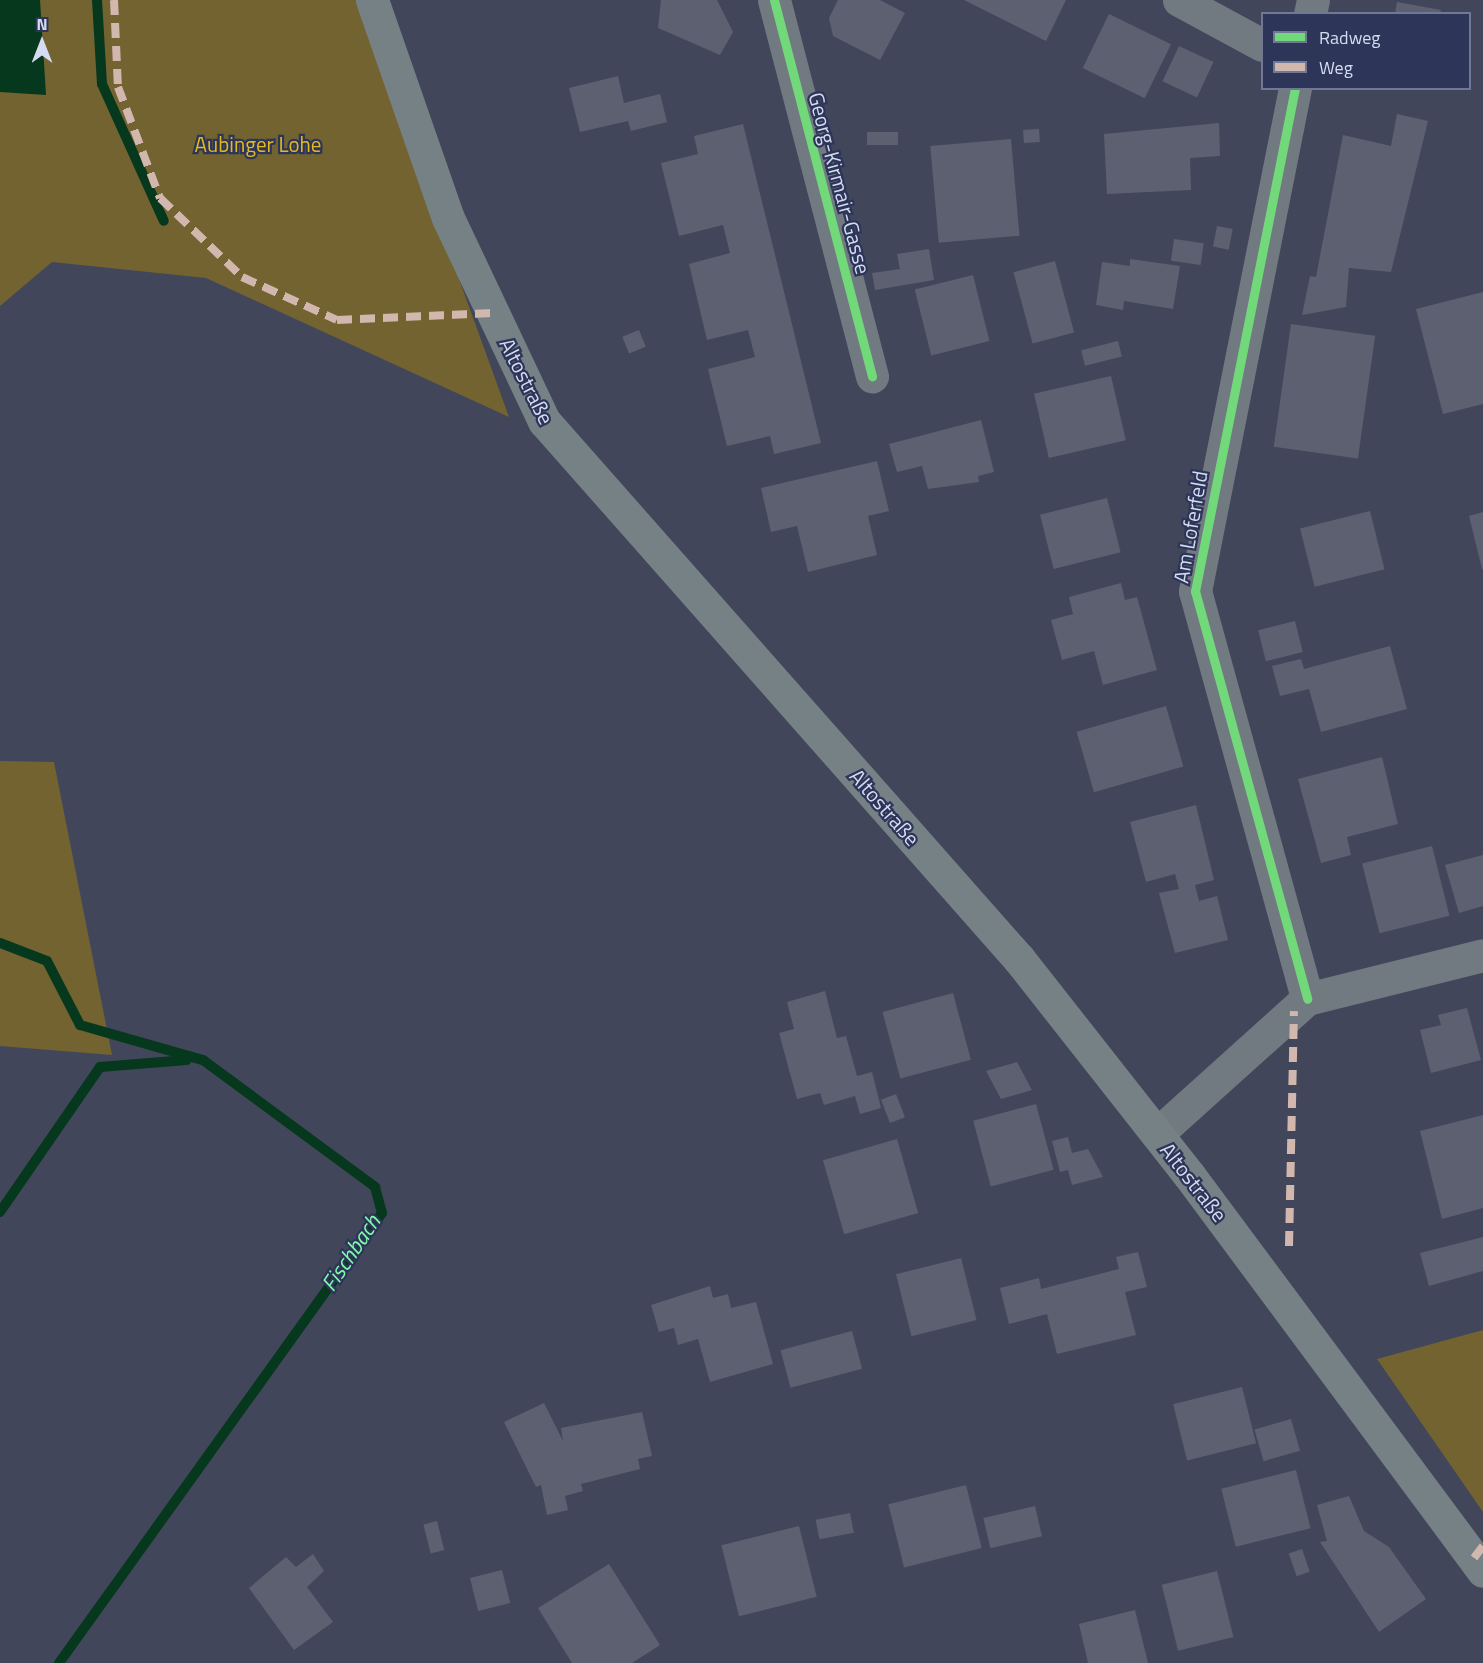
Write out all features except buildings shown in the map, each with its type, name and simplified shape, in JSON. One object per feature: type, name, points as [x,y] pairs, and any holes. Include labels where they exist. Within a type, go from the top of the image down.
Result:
[{"type":"main road","name":"Altostraße","points":[[372,0],[448,218],[544,421],[1019,959],[1157,1134],[1483,1571]]},
{"type":"street","name":"Georg-Kirmair-Gasse","points":[[774,0],[872,376]]},
{"type":"street","points":[[1179,0],[1261,44]]},
{"type":"street","name":"Am Loferfeld","points":[[1295,90],[1195,591],[1306,999]]},
{"type":"street","points":[[1157,1134],[1306,999],[1483,955]]},
{"type":"green space","name":"Aubinger Lohe","points":[[0,0],[358,0],[509,417],[206,278],[52,262],[0,306]]},
{"type":"green space","points":[[0,761],[54,762],[112,1055],[0,1046]]},
{"type":"green space","points":[[1483,1330],[1483,1512],[1377,1359]]},
{"type":"shaded area","points":[[0,0],[40,0],[46,95],[0,92]]},
{"type":"waterway","points":[[97,0],[102,84],[164,221]]},
{"type":"waterway","name":"Fischbach","points":[[0,943],[47,961],[80,1025],[203,1060],[375,1187],[382,1213],[59,1663]]},
{"type":"waterway","points":[[0,1212],[100,1067],[187,1060]]},
{"type":"marked path","points":[[114,0],[118,87],[160,198],[242,277],[337,320],[493,313]]},
{"type":"marked path","points":[[1289,1246],[1294,1011]]},
{"type":"marked path","points":[[1474,1558],[1483,1546]]},
{"type":"cycle path","points":[[774,0],[872,376]]},
{"type":"cycle path","points":[[1295,90],[1195,591],[1307,999]]}]
